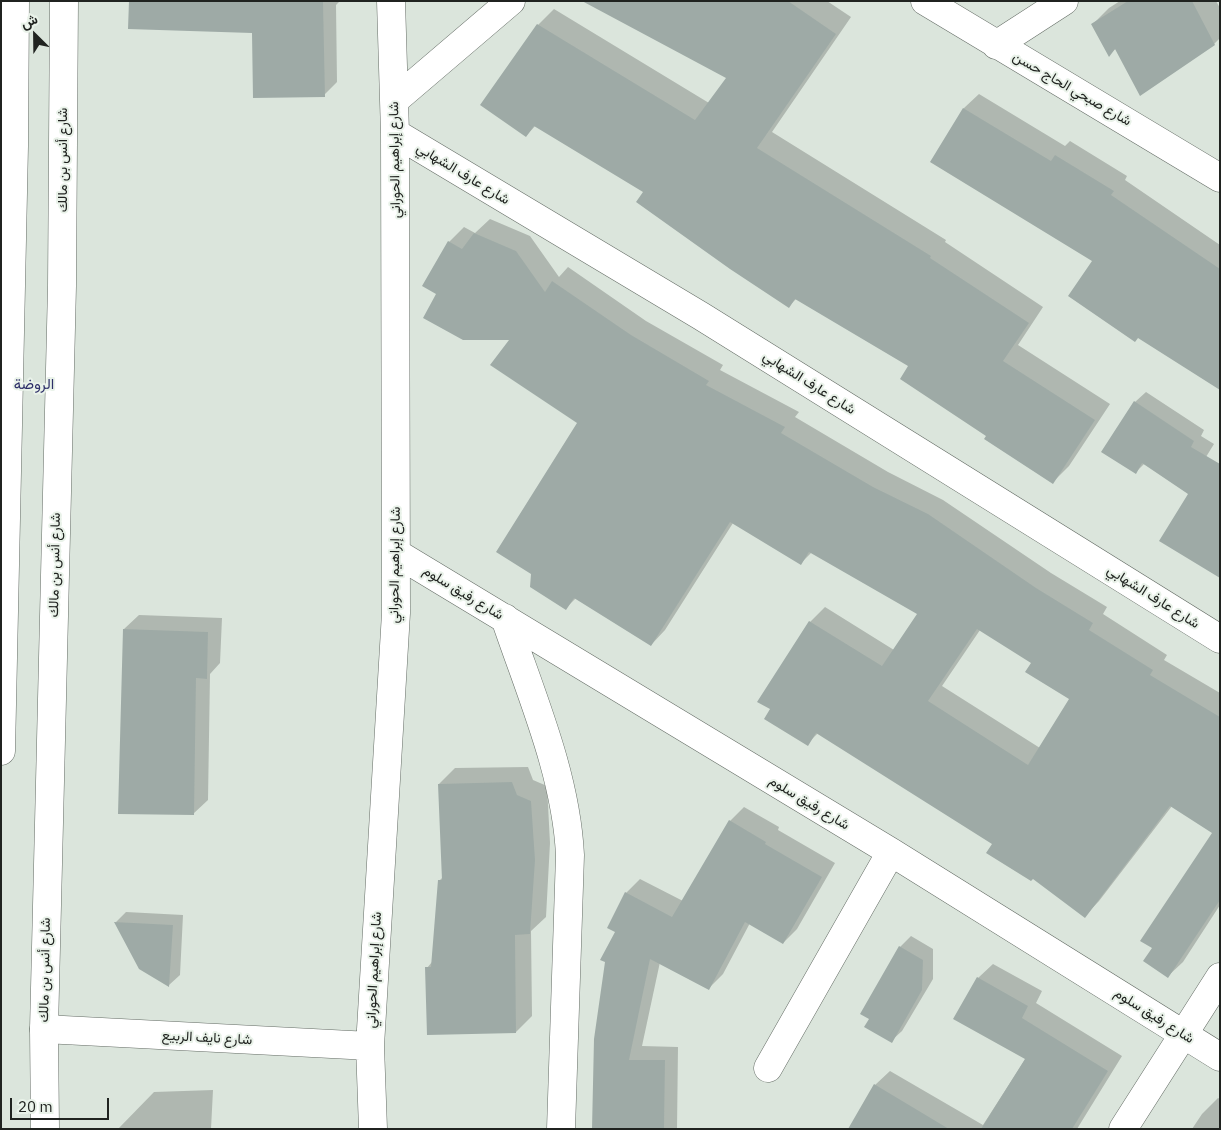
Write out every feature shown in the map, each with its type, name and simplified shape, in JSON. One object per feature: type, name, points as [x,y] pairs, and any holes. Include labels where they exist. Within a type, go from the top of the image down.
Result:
[{"type":"street","points":[[1,751],[8,146],[15,1]]},
{"type":"street","name":"شارع أنس بن مالك","points":[[45,1129],[44,1029],[62,286],[64,1]]},
{"type":"street","name":"شارع إبراهيم الحوراني","points":[[373,1129],[370,1046],[396,613],[395,100],[391,1]]},
{"type":"street","points":[[395,100],[511,1]]},
{"type":"street","name":"شارع صبحي الحاج حسن","points":[[924,1],[1220,178]]},
{"type":"street","points":[[996,45],[1064,1]]},
{"type":"street","name":"شارع عارف الشهابي","points":[[395,134],[710,321],[1220,639]]},
{"type":"street","name":"شارع رفيق سلوم","points":[[396,553],[891,852],[1220,1058]]},
{"type":"street","points":[[505,618],[547,745],[569,823],[570,855],[561,1129]]},
{"type":"street","points":[[768,1068],[891,852]]},
{"type":"street","points":[[1123,1129],[1220,977]]},
{"type":"street","name":"شارع نايف الربيع","points":[[44,1029],[370,1046]]},
{"type":"building","points":[[129,1],[323,1],[325,97],[253,98],[252,33],[128,29]]},
{"type":"building","points":[[582,1],[788,1],[836,34],[757,148],[931,256],[930,258],[1029,323],[1003,361],[1095,420],[1053,484],[984,439],[986,436],[900,379],[908,366],[795,299],[789,308],[730,269],[636,202],[643,192],[534,126],[526,137],[480,105],[537,24],[695,120],[726,78]]},
{"type":"building","points":[[1128,1],[1192,1],[1215,45],[1140,96],[1115,49],[1109,57],[1091,24]]},
{"type":"building","points":[[963,108],[1051,161],[1055,155],[1114,191],[1111,195],[1220,269],[1220,390],[1138,338],[1135,342],[1068,296],[1092,261],[930,162]]},
{"type":"building","points":[[474,233],[516,251],[545,292],[552,281],[631,335],[709,381],[706,385],[785,427],[781,433],[873,487],[928,514],[1036,588],[1093,623],[1089,630],[1153,670],[1150,675],[1220,717],[1220,900],[1168,978],[1143,961],[1152,948],[1140,941],[1212,833],[1170,806],[1085,918],[1033,879],[1031,881],[986,853],[992,844],[816,733],[808,746],[764,719],[770,709],[757,702],[809,621],[882,666],[917,614],[809,552],[801,565],[730,522],[651,646],[574,598],[566,610],[530,587],[531,574],[496,552],[577,423],[490,365],[509,340],[463,340],[423,318],[436,294],[422,286],[448,241],[462,249]],"holes":[[[977,629],[1031,663],[1025,672],[1069,699],[1028,765],[928,701]]]},
{"type":"building","points":[[1134,401],[1194,441],[1191,447],[1220,464],[1220,578],[1159,541],[1188,494],[1142,463],[1136,474],[1101,452]]},
{"type":"building","points":[[123,629],[208,632],[207,679],[196,678],[194,815],[118,814]]},
{"type":"building","points":[[512,782],[517,795],[531,801],[535,860],[530,934],[515,935],[516,1033],[427,1035],[425,967],[431,967],[438,880],[442,880],[438,784]]},
{"type":"building","points":[[729,820],[766,842],[765,844],[822,877],[783,944],[745,922],[709,990],[650,959],[629,1060],[665,1060],[664,1129],[592,1129],[594,1039],[605,962],[600,960],[615,932],[607,928],[625,892],[672,917]]},
{"type":"building","points":[[114,922],[173,925],[169,987],[139,969]]},
{"type":"building","points":[[899,946],[923,960],[922,990],[892,1043],[864,1027],[869,1019],[860,1014]]},
{"type":"building","points":[[977,977],[1028,1006],[1022,1018],[1108,1071],[1072,1129],[981,1129],[1025,1059],[953,1019]]},
{"type":"building","points":[[874,1084],[949,1129],[848,1129]]},
{"type":"district","name":"الروضة","points":[[34,385]]}]
